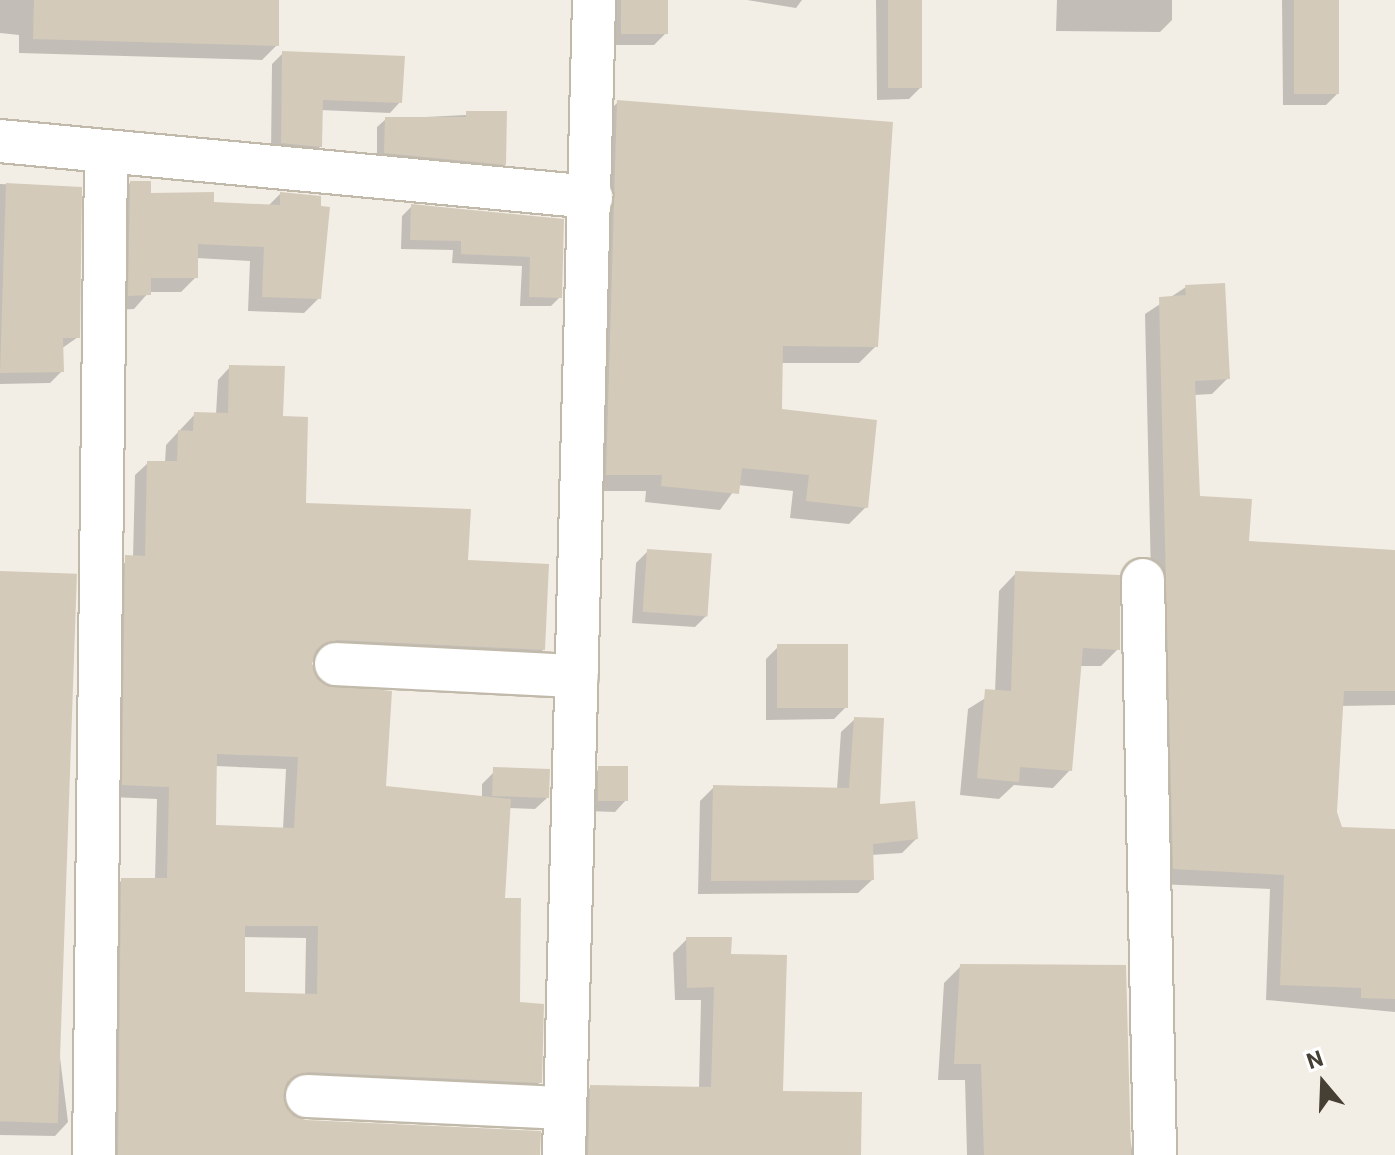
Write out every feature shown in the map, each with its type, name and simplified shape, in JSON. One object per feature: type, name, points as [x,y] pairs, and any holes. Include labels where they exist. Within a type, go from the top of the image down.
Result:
[{"type":"street","points":[[564,1155],[594,0]]},
{"type":"street","points":[[0,141],[106,155],[591,197]]},
{"type":"street","points":[[94,1155],[106,155]]},
{"type":"street","points":[[1143,580],[1155,1155]]},
{"type":"street","points":[[336,664],[577,676]]},
{"type":"street","points":[[307,1096],[565,1108]]},
{"type":"building","points":[[34,0],[279,0],[279,46],[33,39]]},
{"type":"building","points":[[621,0],[668,0],[668,34],[621,34]]},
{"type":"building","points":[[888,0],[922,0],[922,88],[888,88]]},
{"type":"building","points":[[1294,0],[1339,0],[1339,94],[1294,94]]},
{"type":"building","points":[[282,51],[405,56],[402,103],[323,100],[322,147],[281,143]]},
{"type":"building","points":[[617,100],[893,122],[878,347],[783,346],[782,409],[877,420],[868,508],[806,501],[809,475],[742,468],[739,494],[661,486],[662,475],[606,475]]},
{"type":"building","points":[[466,111],[507,111],[506,165],[384,153],[385,117],[466,117]]},
{"type":"building","points":[[130,181],[151,181],[151,193],[214,192],[214,202],[280,205],[280,192],[321,196],[321,206],[330,207],[321,299],[262,297],[264,247],[198,244],[198,278],[151,278],[151,295],[128,296]]},
{"type":"building","points":[[6,183],[82,187],[80,338],[63,338],[64,372],[0,373]]},
{"type":"building","points":[[411,204],[564,219],[562,298],[529,297],[530,257],[461,254],[461,241],[410,240]]},
{"type":"building","points":[[1225,283],[1230,379],[1195,381],[1200,496],[1252,499],[1249,541],[1395,550],[1395,691],[1344,691],[1337,812],[1342,827],[1395,829],[1395,999],[1361,998],[1361,988],[1280,985],[1284,875],[1173,869],[1159,297],[1186,295],[1185,285]]},
{"type":"building","points":[[229,365],[285,366],[283,416],[308,417],[306,503],[471,509],[468,560],[549,564],[545,650],[337,640],[316,650],[312,664],[324,684],[392,691],[386,786],[511,799],[505,898],[521,898],[520,1002],[544,1004],[542,1083],[308,1072],[287,1082],[283,1096],[293,1116],[306,1120],[541,1131],[540,1155],[118,1155],[121,878],[167,878],[169,787],[122,785],[125,555],[145,556],[147,461],[177,461],[178,430],[193,431],[194,412],[228,413]],"holes":[[[217,754],[298,757],[294,828],[216,825]],[[245,926],[318,926],[317,994],[245,992]]]},
{"type":"building","points":[[647,549],[712,554],[707,616],[643,612]]},
{"type":"building","points":[[0,571],[77,574],[58,1123],[0,1121]]},
{"type":"building","points":[[1015,571],[1120,575],[1120,650],[1083,648],[1072,771],[1020,767],[1019,782],[977,778],[985,689],[1011,691]]},
{"type":"building","points":[[777,644],[848,644],[848,708],[777,708]]},
{"type":"building","points":[[854,717],[884,718],[880,804],[915,801],[918,839],[873,844],[874,880],[711,881],[713,785],[849,788]]},
{"type":"building","points":[[598,766],[628,766],[628,801],[598,801]]},
{"type":"building","points":[[493,767],[550,769],[549,798],[492,796]]},
{"type":"building","points":[[686,937],[732,937],[731,954],[787,955],[783,1091],[862,1092],[861,1155],[588,1155],[590,1085],[711,1087],[714,987],[687,988]]},
{"type":"building","points":[[960,964],[1126,965],[1131,1155],[984,1155],[981,1064],[954,1064]]}]
